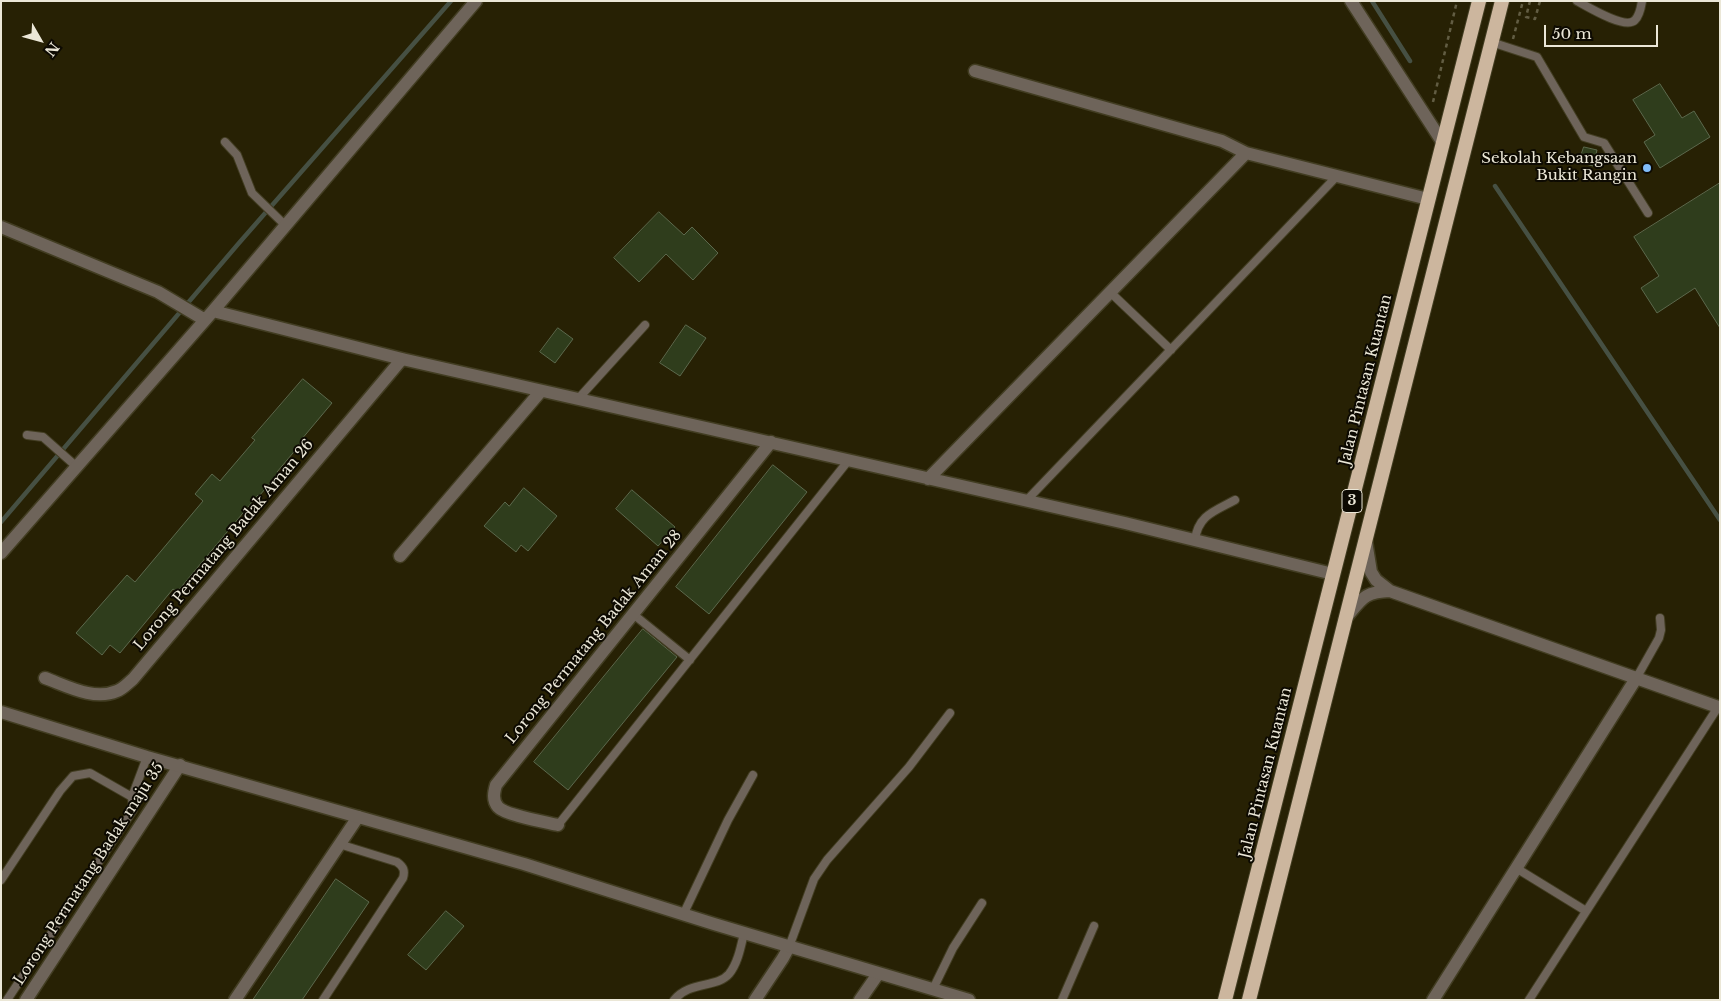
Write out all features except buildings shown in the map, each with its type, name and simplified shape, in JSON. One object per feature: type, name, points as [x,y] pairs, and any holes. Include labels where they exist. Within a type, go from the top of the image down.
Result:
[{"type":"highway","name":"Jalan Pintasan Kuantan","points":[[1225,1000],[1479,1]]},
{"type":"highway","name":"3","points":[[1249,1000],[1502,1]]},
{"type":"street","points":[[1351,1],[1443,142]]},
{"type":"street","points":[[1,553],[286,226],[475,2]]},
{"type":"street","points":[[975,71],[1222,141],[1246,153],[1428,199]]},
{"type":"street","points":[[928,479],[1246,153]]},
{"type":"street","points":[[1,227],[158,292],[190,310],[209,315],[771,442],[848,462],[1026,501],[1334,574]]},
{"type":"street","name":"Lorong Permatang Badak Aman 26","points":[[45,678],[85,692],[102,695],[118,691],[133,679],[402,359]]},
{"type":"street","points":[[400,556],[540,391]]},
{"type":"street","name":"Lorong Permatang Badak Aman 28","points":[[558,826],[505,812],[498,807],[494,800],[496,785],[771,442]]},
{"type":"street","points":[[1365,538],[1371,572],[1376,580],[1390,591],[1718,707]]},
{"type":"street","points":[[1346,619],[1366,596],[1374,592],[1390,591]]},
{"type":"street","points":[[1433,1000],[1637,677]]},
{"type":"street","points":[[1,712],[147,757],[524,864],[878,974],[934,986],[946,997],[969,1000]]},
{"type":"street","name":"Lorong Permatang Badak maju 35","points":[[26,1000],[180,765]]},
{"type":"street","points":[[235,1000],[338,844],[358,817]]},
{"type":"street","points":[[755,1000],[789,947]]},
{"type":"street","points":[[860,1000],[878,974]]},
{"type":"lane","points":[[1577,1],[1618,21],[1628,23],[1634,22],[1637,18],[1642,1]]},
{"type":"lane","points":[[1491,42],[1537,57],[1584,137],[1604,143],[1648,213]]},
{"type":"lane","points":[[226,142],[236,155],[252,193],[286,226]]},
{"type":"lane","points":[[1026,501],[1337,176]]},
{"type":"lane","points":[[1110,292],[1171,350]]},
{"type":"lane","points":[[578,399],[645,325]]},
{"type":"lane","points":[[27,435],[43,437],[77,467]]},
{"type":"lane","points":[[558,826],[848,462]]},
{"type":"lane","points":[[1194,540],[1196,529],[1204,517],[1235,500]]},
{"type":"lane","points":[[632,614],[690,660]]},
{"type":"lane","points":[[1637,677],[1659,638],[1661,630],[1660,618]]},
{"type":"lane","points":[[1529,1000],[1718,707]]},
{"type":"lane","points":[[789,947],[814,879],[827,860],[909,767],[950,712]]},
{"type":"lane","points":[[7,1000],[133,810],[132,797],[147,757]]},
{"type":"lane","points":[[1,880],[60,791],[73,776],[90,773],[132,797]]},
{"type":"lane","points":[[683,914],[728,820],[753,776]]},
{"type":"lane","points":[[323,1000],[405,874],[402,865],[397,862],[338,844]]},
{"type":"lane","points":[[1516,868],[1586,911]]},
{"type":"lane","points":[[934,986],[953,948],[982,903]]},
{"type":"lane","points":[[1062,1000],[1094,926]]},
{"type":"lane","points":[[674,1000],[678,995],[694,986],[726,977],[734,966],[744,933]]},
{"type":"path","points":[[1428,121],[1457,1]]},
{"type":"path","points":[[1511,48],[1523,1]]},
{"type":"path","points":[[1530,1],[1526,17],[1535,19],[1540,1]]},
{"type":"waterway","points":[[1,522],[239,243],[451,1]]},
{"type":"waterway","points":[[1372,1],[1410,61]]},
{"type":"waterway","points":[[1495,186],[1720,520]]},
{"type":"place","name":"Sekolah Kebangsaan Bukit Rangin","points":[[1647,168]]}]
